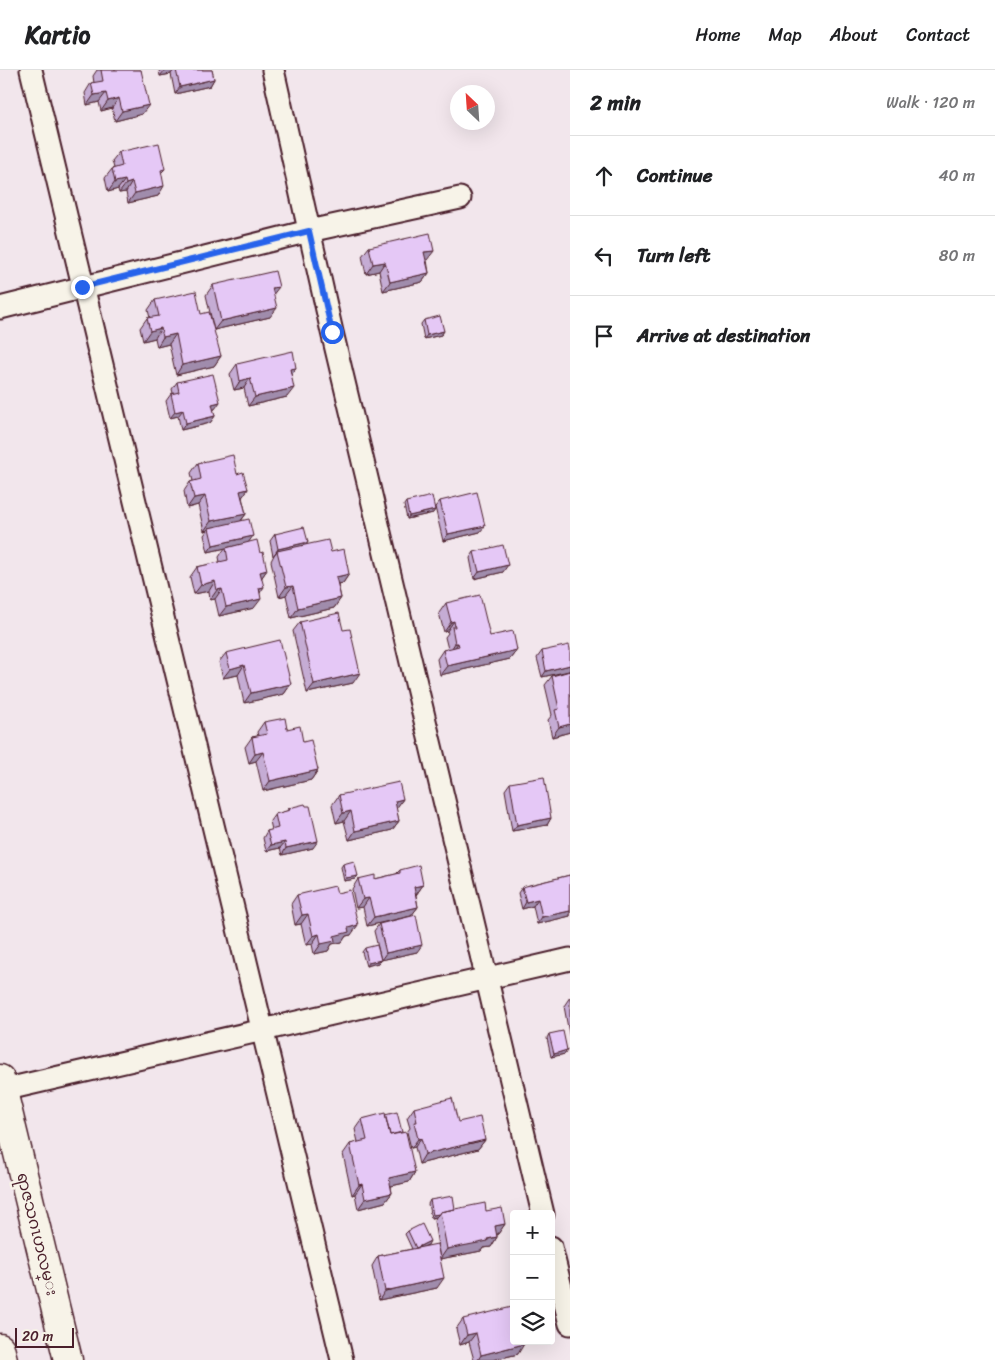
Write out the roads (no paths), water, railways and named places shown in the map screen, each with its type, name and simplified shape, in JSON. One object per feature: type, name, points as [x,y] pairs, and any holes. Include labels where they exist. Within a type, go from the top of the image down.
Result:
[{"type":"main road","name":"ရာဇသဂၤဟလမ္း","points":[[1,1085],[68,1360]]},
{"type":"main road","points":[[0,1348],[3,1360]]},
{"type":"street","points":[[31,70],[260,1031],[342,1360]]},
{"type":"street","points":[[273,70],[309,231],[542,1210]]},
{"type":"street","points":[[0,308],[309,231],[460,198]]},
{"type":"street","points":[[1,1085],[260,1031],[570,959]]},
{"type":"street","points":[[553,1255],[570,1324]]}]
